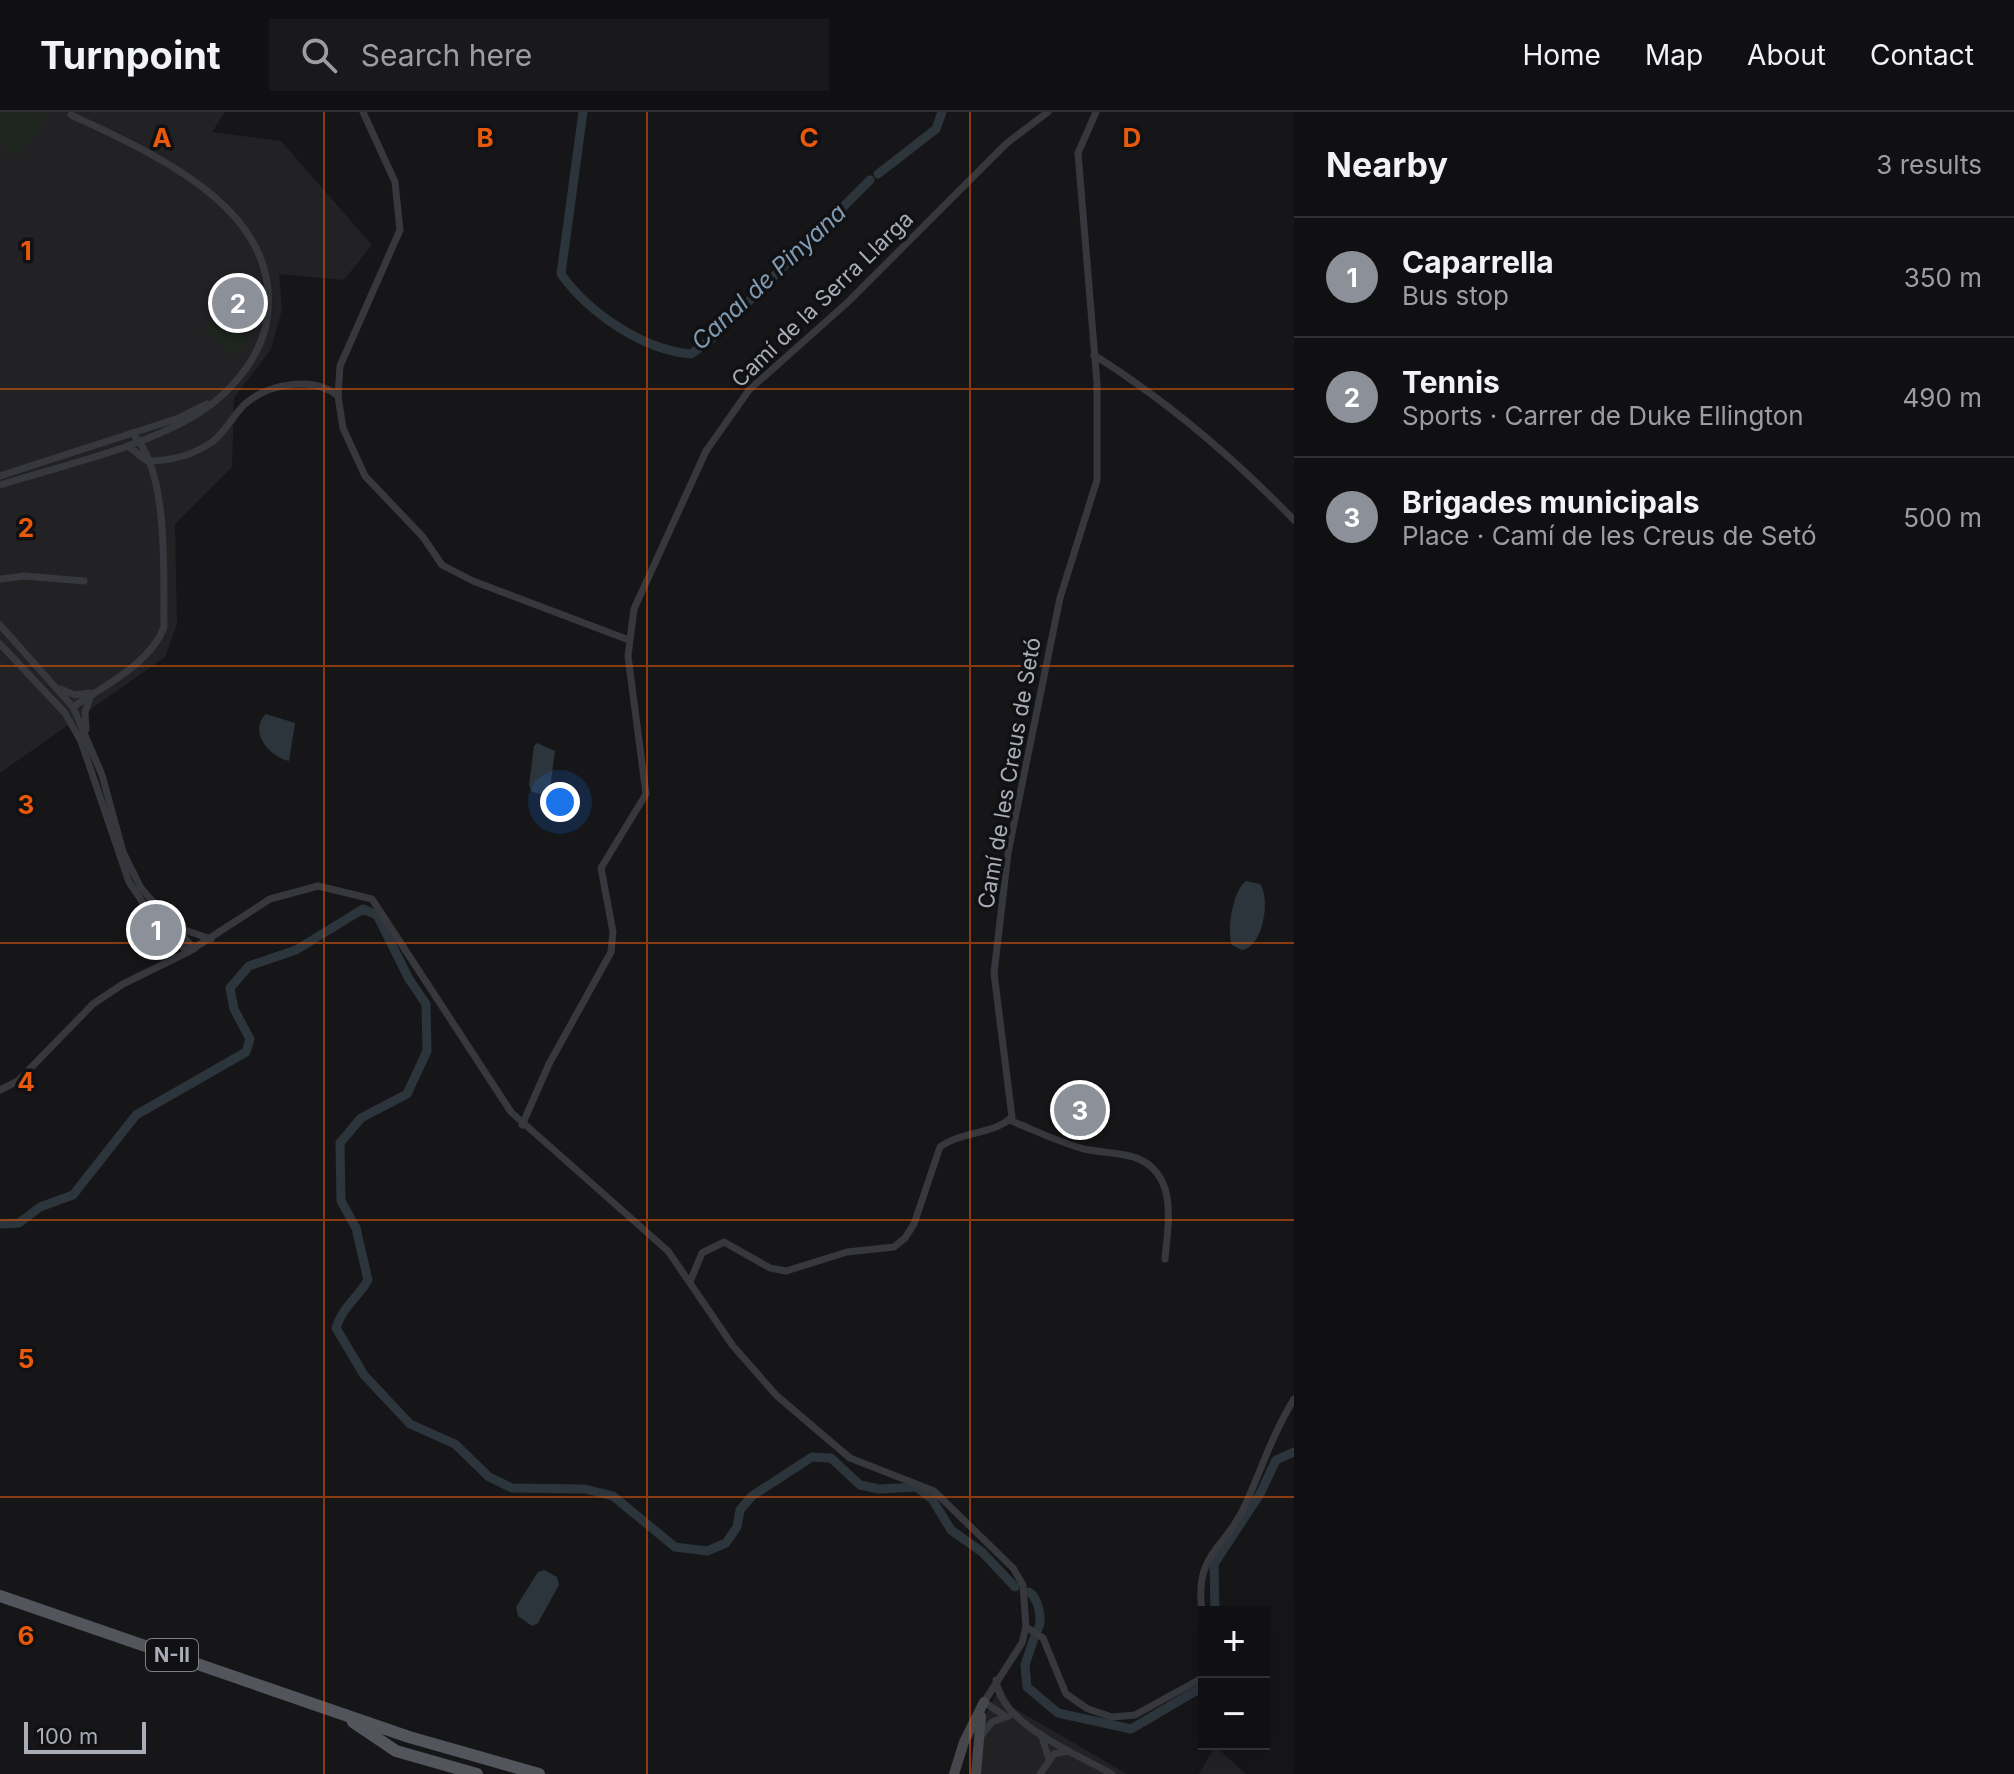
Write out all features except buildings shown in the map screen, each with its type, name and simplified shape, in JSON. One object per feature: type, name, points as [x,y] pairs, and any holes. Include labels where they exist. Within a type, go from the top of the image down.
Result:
[{"type":"main road","name":"N-II","points":[[0,1596],[344,1715],[539,1774]]},
{"type":"main road","points":[[344,1715],[396,1751],[477,1774]]},
{"type":"street","points":[[363,112],[395,182],[400,230],[340,366],[338,396],[343,428],[365,476],[423,537],[442,565],[473,581],[629,640]]},
{"type":"street","name":"Camí de la Serra Llarga","points":[[522,1125],[549,1064],[611,952],[613,932],[601,868],[646,794],[632,699],[629,640],[634,609],[706,451],[749,390],[848,302],[1007,143],[1048,112]]},
{"type":"street","name":"Camí de les Creus de Setó","points":[[1009,1120],[1010,1084],[994,973],[1021,784],[1060,598],[1097,480],[1094,355],[1078,153],[1096,112]]},
{"type":"street","points":[[0,485],[128,446],[192,417],[240,378],[263,337],[270,307],[268,276],[261,253],[226,205],[168,167],[71,115]]},
{"type":"street","points":[[1094,355],[1143,386],[1261,486],[1294,520]]},
{"type":"street","points":[[128,446],[147,461],[177,459],[214,441],[256,396],[304,382],[329,388],[338,396]]},
{"type":"street","points":[[140,441],[144,435],[207,404]]},
{"type":"street","points":[[0,476],[179,418]]},
{"type":"street","points":[[73,707],[147,655],[159,641],[164,627],[160,501],[140,441],[132,433]]},
{"type":"street","points":[[147,461],[153,437]]},
{"type":"street","points":[[0,579],[25,576],[84,581]]},
{"type":"street","points":[[0,625],[73,707],[87,736],[123,852],[141,888],[191,950]]},
{"type":"street","points":[[0,644],[48,695],[75,730],[96,780],[129,882],[167,933],[191,950]]},
{"type":"street","points":[[58,688],[75,695],[92,693]]},
{"type":"street","points":[[87,736],[85,712],[92,693]]},
{"type":"street","points":[[48,695],[73,707]]},
{"type":"street","points":[[73,707],[75,730]]},
{"type":"street","points":[[0,1090],[18,1081],[93,1004],[123,984],[211,939],[270,899],[305,889],[329,888],[372,899],[495,1090],[522,1125],[668,1251],[747,1363],[831,1445],[870,1469],[934,1491],[1000,1553],[1023,1585],[1026,1627],[1022,1643],[984,1702],[964,1742],[954,1774]]},
{"type":"street","points":[[171,925],[211,939]]},
{"type":"street","points":[[167,933],[173,959]]},
{"type":"street","points":[[690,1282],[702,1253],[710,1246],[724,1242],[770,1268],[786,1271],[847,1252],[894,1247],[914,1224],[940,1147],[951,1140],[1003,1126],[1009,1120],[1081,1148],[1138,1158],[1155,1171],[1167,1190],[1169,1214],[1165,1259]]},
{"type":"street","points":[[1202,1606],[1199,1585],[1209,1555],[1246,1504],[1269,1441],[1294,1399]]},
{"type":"street","points":[[1026,1627],[1043,1638],[1066,1694],[1088,1709],[1112,1717],[1135,1715],[1202,1678]]},
{"type":"street","points":[[996,1680],[1012,1717]]},
{"type":"street","points":[[984,1702],[1005,1706]]},
{"type":"street","points":[[984,1702],[997,1713],[1012,1717],[1112,1774]]},
{"type":"street","points":[[976,1774],[977,1742],[984,1702]]},
{"type":"street","points":[[977,1742],[992,1722],[1012,1717]]},
{"type":"street","points":[[1039,1733],[1048,1747],[1049,1759]]},
{"type":"street","points":[[1040,1774],[1049,1759],[1061,1750],[1070,1751]]},
{"type":"shaded area","points":[[0,112],[225,112],[212,132],[281,141],[372,245],[344,280],[279,274],[282,309],[271,349],[234,398],[232,467],[175,524],[177,624],[165,657],[0,773]]},
{"type":"shaded area","points":[[0,112],[39,112],[47,118],[16,157],[0,144]]},
{"type":"shaded area","points":[[244,278],[261,292],[232,328],[249,341],[236,356],[203,329]]},
{"type":"shaded area","points":[[266,714],[295,723],[289,761],[274,754],[263,742],[259,728]]},
{"type":"shaded area","points":[[537,743],[555,751],[550,789],[546,795],[532,792],[529,785]]},
{"type":"shaded area","points":[[1246,881],[1260,884],[1265,911],[1255,941],[1242,950],[1232,945],[1230,921],[1237,893]]},
{"type":"shaded area","points":[[544,1570],[557,1577],[559,1585],[538,1623],[532,1626],[518,1616],[516,1607],[538,1572]]},
{"type":"shaded area","points":[[1001,1685],[1012,1707],[1127,1774],[979,1774],[984,1718]]},
{"type":"shaded area","points":[[1213,1750],[1219,1750],[1246,1774],[1199,1774]]},
{"type":"waterway","name":"Canal de Pinyana","points":[[583,112],[561,274],[586,302],[618,327],[673,351],[691,354],[708,342],[870,180]]},
{"type":"waterway","name":"Canal de Pinyana","points":[[878,174],[936,129],[942,112]]},
{"type":"waterway","name":"Canal de Pinyana","points":[[0,1224],[19,1223],[40,1207],[73,1195],[136,1115],[246,1052],[250,1039],[234,1009],[230,988],[249,966],[296,950],[363,909],[377,915],[409,979],[426,1004],[427,1051],[407,1094],[361,1118],[340,1143],[341,1201],[356,1228],[368,1280],[342,1314],[336,1328],[364,1375],[410,1424],[455,1444],[489,1477],[512,1488],[585,1489],[613,1496],[675,1547],[707,1551],[726,1543],[737,1527],[740,1510],[752,1496],[812,1457],[831,1458],[860,1485],[879,1489],[916,1487],[932,1499],[951,1530],[982,1552],[1015,1587]]},
{"type":"waterway","name":"Canal de Pinyana","points":[[1215,1606],[1214,1564],[1260,1494],[1276,1460],[1294,1452]]},
{"type":"waterway","name":"Canal de Pinyana","points":[[1029,1592],[1039,1609],[1038,1629]]},
{"type":"waterway","name":"Canal de Pinyana","points":[[1035,1635],[1025,1665],[1027,1687],[1058,1713],[1131,1729],[1198,1690]]},
{"type":"place","name":"Tennis","points":[[238,303]]},
{"type":"place","name":"Caparrella","points":[[156,930]]},
{"type":"place","name":"Brigades municipals","points":[[1080,1110]]}]
